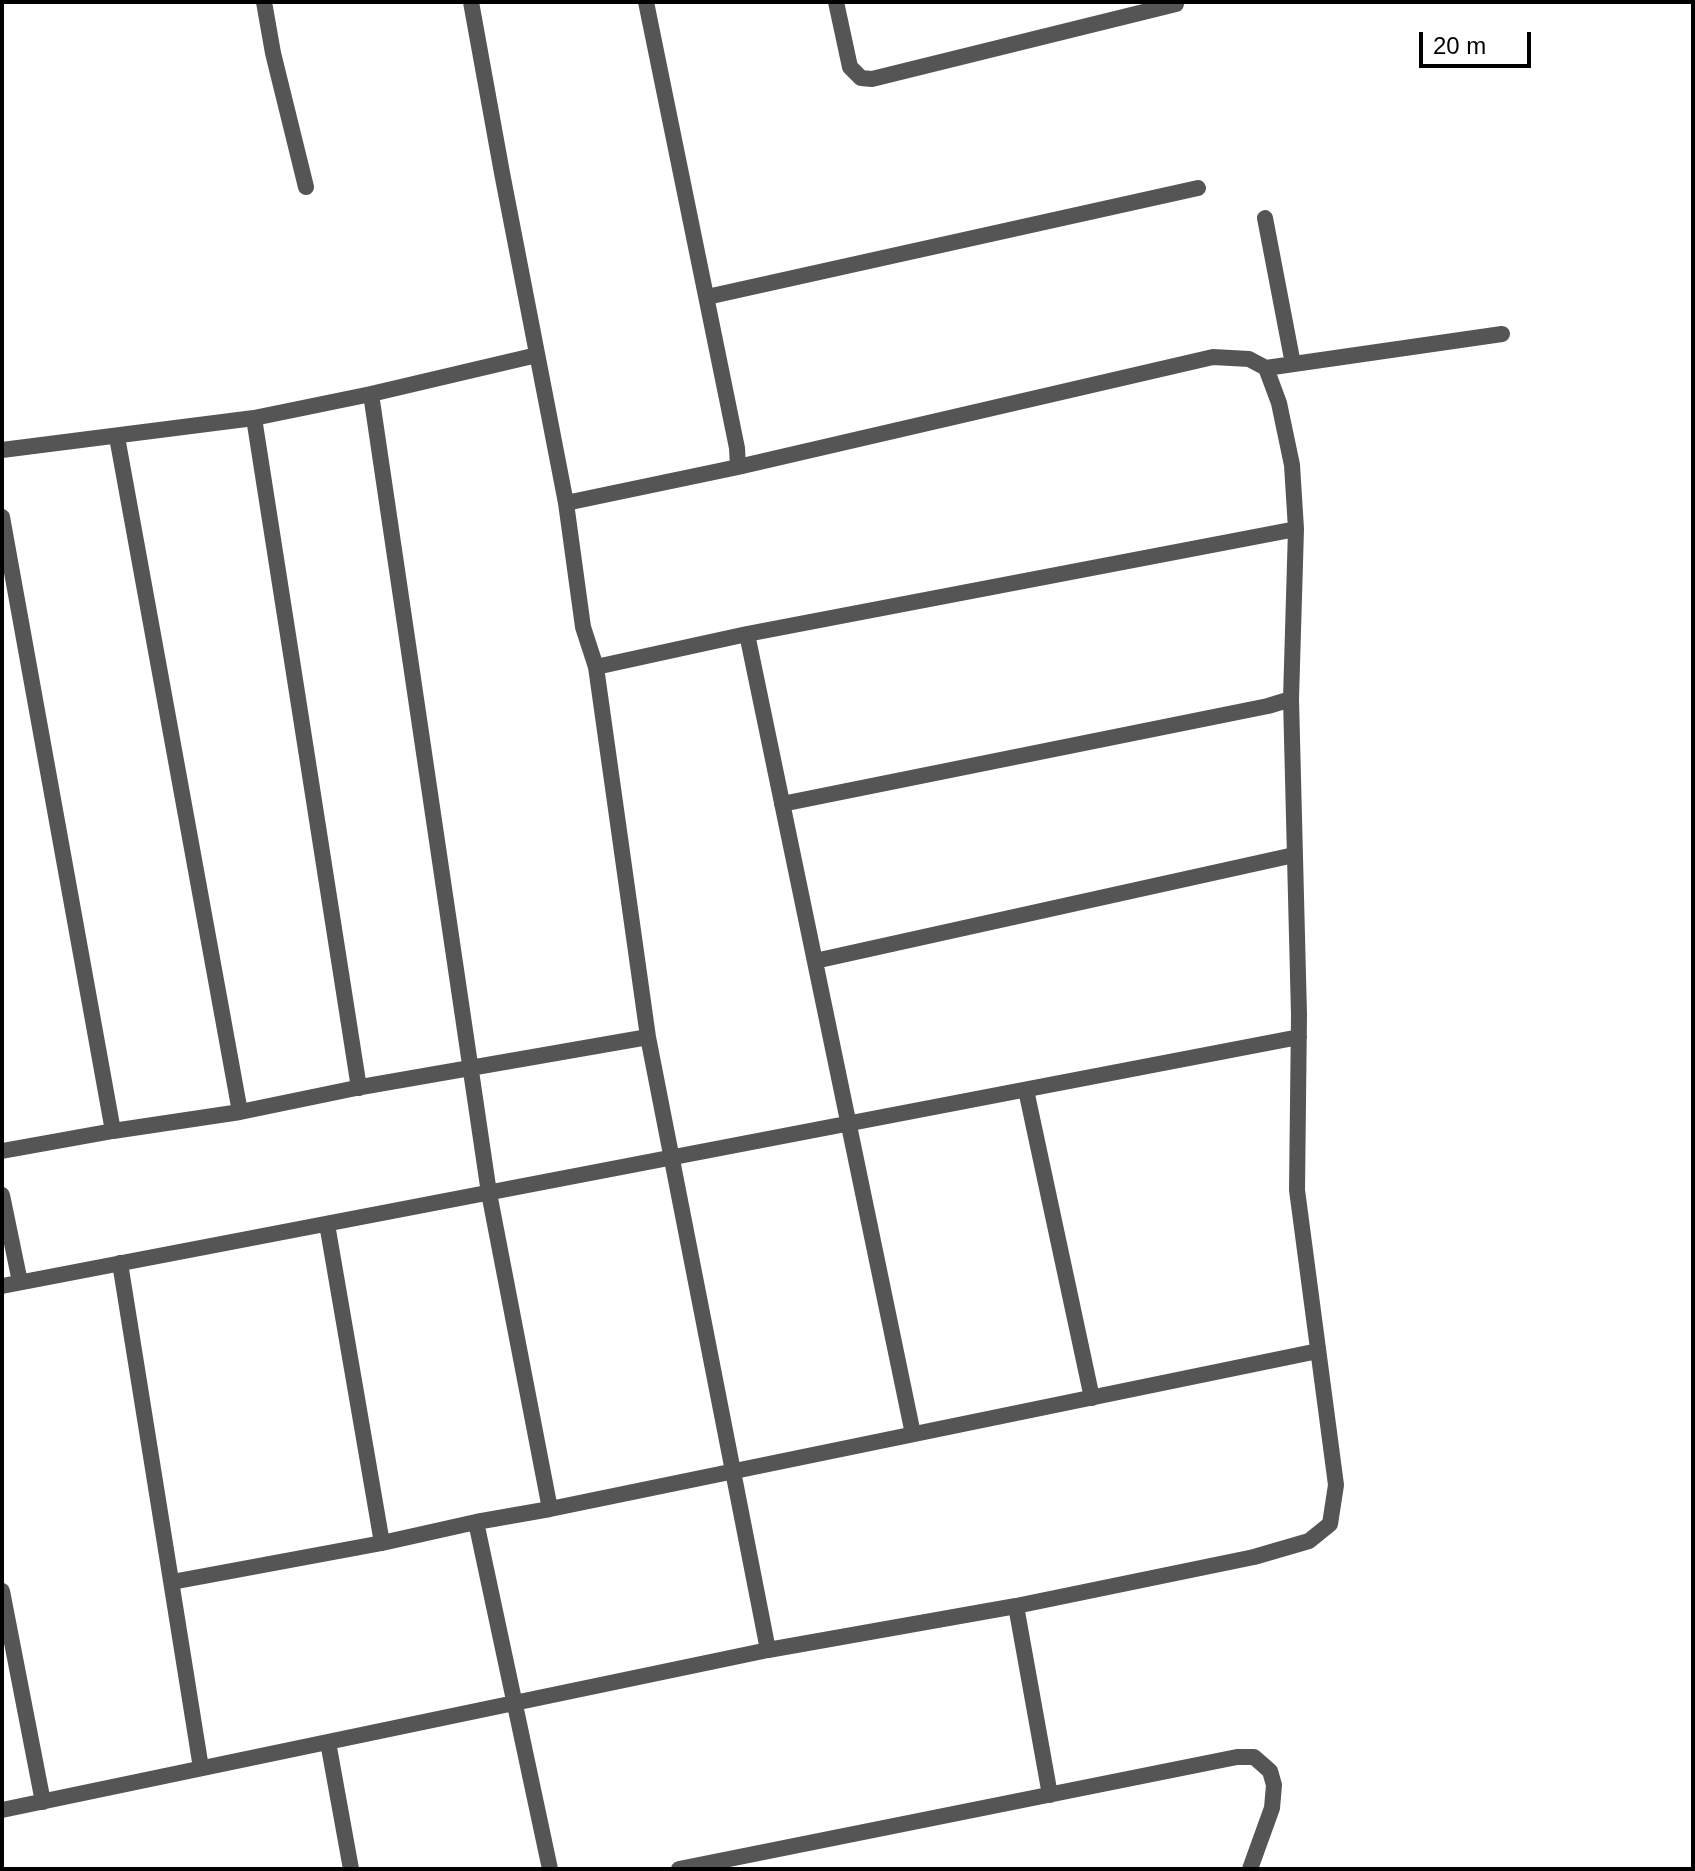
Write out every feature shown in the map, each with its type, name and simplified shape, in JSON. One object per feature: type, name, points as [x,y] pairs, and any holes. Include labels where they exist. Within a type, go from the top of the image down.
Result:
[{"type":"street","points":[[264,2],[273,53],[306,187]]},
{"type":"street","points":[[471,2],[566,503],[583,627],[596,667],[648,1037],[768,1650]]},
{"type":"street","points":[[646,2],[737,448],[738,467]]},
{"type":"street","points":[[836,2],[850,67],[861,78],[872,79],[1176,4]]},
{"type":"street","points":[[707,297],[1198,188]]},
{"type":"street","points":[[1265,218],[1293,364]]},
{"type":"street","points":[[566,503],[738,467],[1213,357],[1249,359],[1266,368],[1502,334]]},
{"type":"street","points":[[2,450],[254,418],[537,355]]},
{"type":"street","points":[[2,1810],[768,1650],[1016,1606],[1254,1557],[1309,1541],[1330,1524],[1336,1485],[1297,1190],[1299,1037],[1291,699],[1296,529],[1292,465],[1279,403],[1266,368]]},
{"type":"street","points":[[371,394],[489,1193],[550,1509]]},
{"type":"street","points":[[254,418],[359,1088]]},
{"type":"street","points":[[117,437],[240,1112]]},
{"type":"street","points":[[2,517],[113,1131]]},
{"type":"street","points":[[596,667],[747,634],[1296,529]]},
{"type":"street","points":[[747,634],[913,1434]]},
{"type":"street","points":[[782,804],[1291,699]]},
{"type":"street","points":[[815,961],[1294,855]]},
{"type":"street","points":[[2,1151],[240,1112],[648,1037]]},
{"type":"street","points":[[2,1286],[1299,1037]]},
{"type":"street","points":[[1026,1090],[1092,1398]]},
{"type":"street","points":[[2,1195],[20,1282]]},
{"type":"street","points":[[327,1224],[382,1543]]},
{"type":"street","points":[[120,1263],[201,1768]]},
{"type":"street","points":[[172,1582],[382,1543],[1318,1351]]},
{"type":"street","points":[[476,1522],[550,1869]]},
{"type":"street","points":[[2,1591],[43,1802]]},
{"type":"street","points":[[1016,1606],[1050,1795]]},
{"type":"street","points":[[328,1742],[351,1869]]},
{"type":"street","points":[[679,1869],[722,1865],[1237,1757],[1254,1757],[1270,1771],[1274,1785],[1272,1808],[1250,1869]]}]
